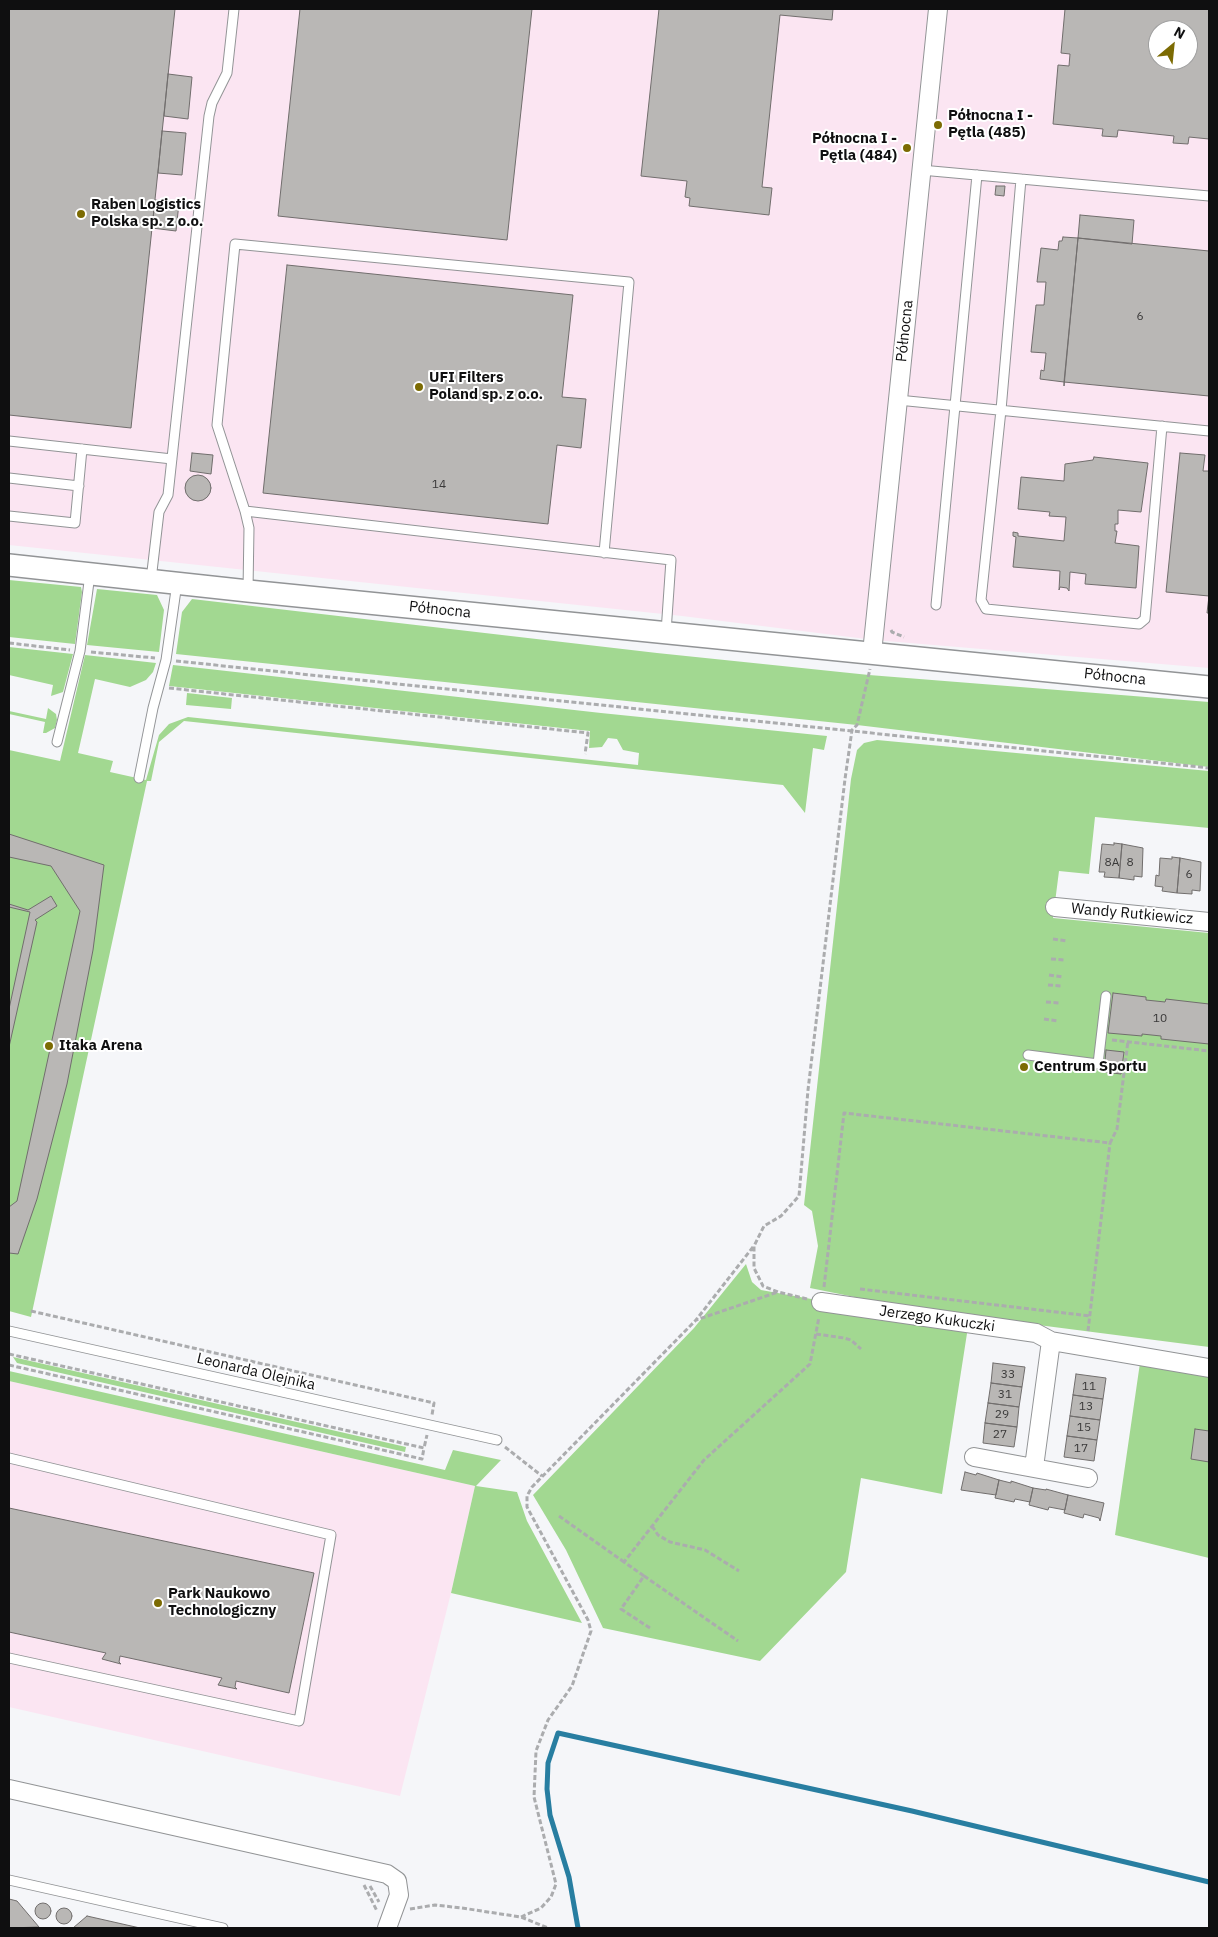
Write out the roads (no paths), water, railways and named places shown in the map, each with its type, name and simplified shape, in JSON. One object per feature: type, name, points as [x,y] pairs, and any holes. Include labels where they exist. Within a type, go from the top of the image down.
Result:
[{"type":"street","name":"Północna","points":[[872,653],[938,9]]},
{"type":"street","name":"Północna","points":[[9,565],[248,591],[1209,687]]},
{"type":"street","name":"Wandy Rutkiewicz","points":[[1055,907],[1209,922]]},
{"type":"street","name":"Jerzego Kukuczki","points":[[822,1293],[1036,1333],[1051,1341],[1209,1368]]},
{"type":"street","points":[[1034,1467],[1051,1341]]},
{"type":"street","points":[[974,1457],[1088,1478]]},
{"type":"street","points":[[9,1789],[387,1874],[397,1881],[399,1895],[390,1921]]},
{"type":"lane","points":[[151,580],[159,512],[168,495],[209,116],[212,103],[227,73],[234,9]]},
{"type":"lane","points":[[921,170],[1209,196]]},
{"type":"lane","points":[[936,605],[977,175]]},
{"type":"lane","points":[[1021,180],[1001,410],[981,600],[986,609],[1139,624],[1145,619],[1162,426]]},
{"type":"lane","points":[[248,591],[250,528],[217,425],[235,244],[629,282],[604,553]]},
{"type":"lane","points":[[898,400],[1209,431]]},
{"type":"lane","points":[[9,441],[172,459]]},
{"type":"lane","points":[[9,516],[76,523],[82,449]]},
{"type":"lane","points":[[9,478],[79,486]]},
{"type":"lane","points":[[244,511],[672,560],[666,632]]},
{"type":"lane","points":[[57,742],[80,651],[90,573]]},
{"type":"lane","points":[[139,778],[158,686],[166,660],[177,583]]},
{"type":"lane","points":[[1028,1056],[1098,1064],[1106,996]]},
{"type":"lane","name":"Leonarda Olejnika","points":[[9,1331],[497,1440]]},
{"type":"lane","points":[[9,1458],[331,1535],[299,1721],[9,1658]]},
{"type":"lane","points":[[9,1880],[223,1928]]},
{"type":"waterway","points":[[578,1928],[569,1877],[550,1815],[547,1789],[548,1763],[558,1733],[912,1811],[1209,1882]]},
{"type":"place","name":"Północna I - Pętla (485)","points":[[938,125]]},
{"type":"place","name":"Północna I - Pętla (484)","points":[[907,148]]},
{"type":"place","name":"Raben Logistics Polska sp. z o.o.","points":[[81,214]]},
{"type":"place","name":"UFI Filters Poland sp. z o.o.","points":[[419,387]]},
{"type":"place","name":"Itaka Arena","points":[[49,1046]]},
{"type":"place","name":"Centrum Sportu","points":[[1024,1067]]},
{"type":"place","name":"Park Naukowo Technologiczny","points":[[158,1603]]}]
